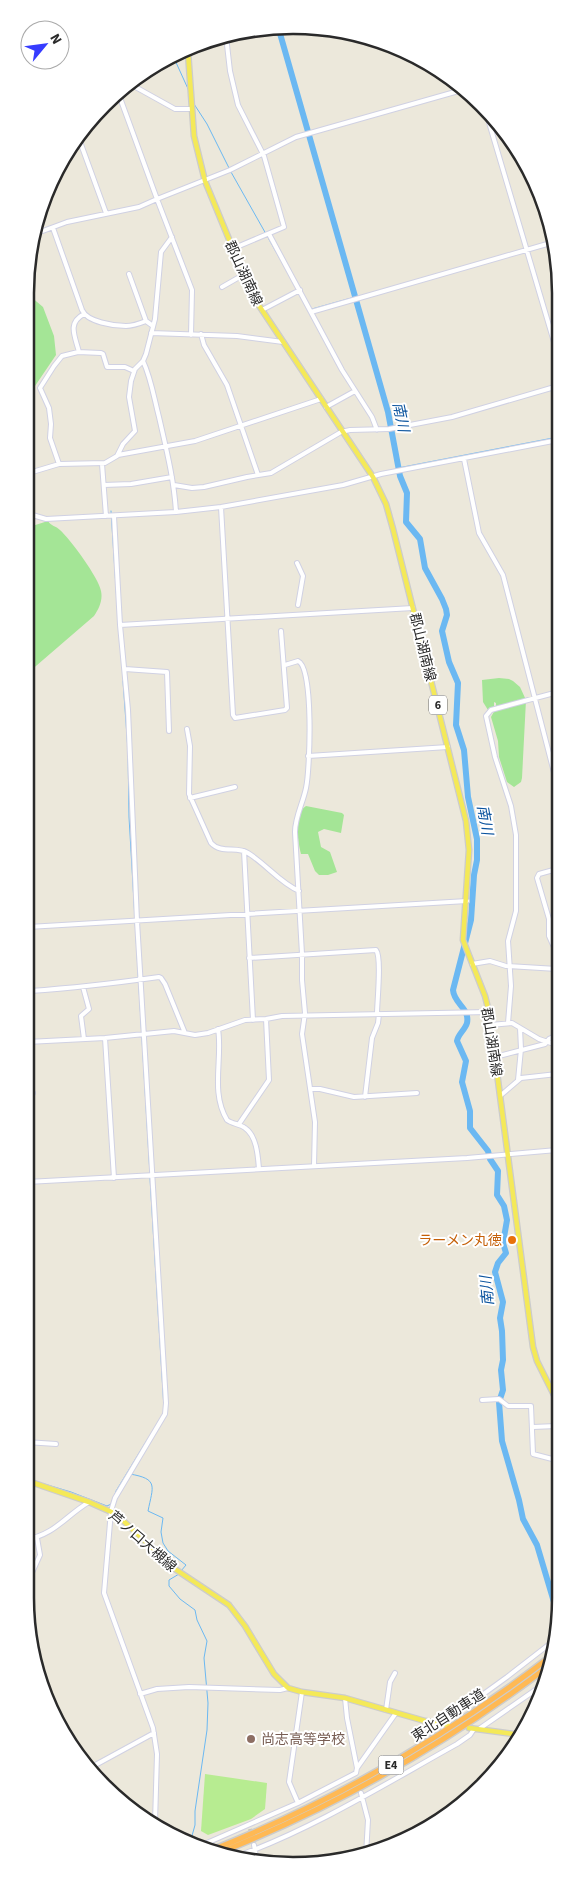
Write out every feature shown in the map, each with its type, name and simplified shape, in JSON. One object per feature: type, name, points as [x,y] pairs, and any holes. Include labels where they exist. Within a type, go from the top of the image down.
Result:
[{"type":"highway","name":"東北自動車道","points":[[221,1846],[309,1808],[386,1767],[471,1714],[544,1661]]},
{"type":"highway","name":"東北自動車道","points":[[229,1849],[304,1816],[388,1773],[475,1719],[541,1672]]},
{"type":"main road","name":"郡山湖南線","points":[[188,56],[194,136],[205,181],[243,275],[262,310],[373,477],[386,504],[463,804],[468,834],[469,857],[463,940],[485,996],[489,1012],[533,1347],[537,1360],[552,1391]]},
{"type":"main road","name":"芦ノ口大槻線","points":[[34,1483],[111,1511],[129,1524],[175,1569],[229,1605],[245,1626],[274,1674],[288,1688]]},
{"type":"main road","points":[[288,1688],[302,1692],[345,1698],[448,1725]]},
{"type":"main road","points":[[474,1729],[513,1735]]},
{"type":"street","points":[[227,43],[230,71],[238,105],[263,153],[284,228],[232,249]]},
{"type":"street","points":[[135,87],[175,109],[192,109]]},
{"type":"street","points":[[42,232],[139,207],[205,181],[288,140],[456,92]]},
{"type":"street","points":[[121,99],[192,292],[192,335]]},
{"type":"street","points":[[489,123],[552,339]]},
{"type":"street","points":[[81,144],[106,214]]},
{"type":"street","points":[[53,228],[84,314],[91,319],[126,326],[146,321]]},
{"type":"street","points":[[269,234],[342,370],[372,417],[378,430]]},
{"type":"street","points":[[118,455],[123,444],[135,430],[129,397],[134,371],[143,361],[153,326],[161,252],[172,237]]},
{"type":"street","points":[[311,312],[547,244]]},
{"type":"street","points":[[128,274],[146,321],[153,326]]},
{"type":"street","points":[[222,288],[243,275]]},
{"type":"street","points":[[262,310],[300,290]]},
{"type":"street","points":[[79,352],[73,324],[75,318],[84,314]]},
{"type":"street","points":[[151,333],[237,336],[283,342]]},
{"type":"street","points":[[201,334],[204,345],[227,385],[258,475]]},
{"type":"street","points":[[59,464],[50,438],[49,408],[40,388],[60,358],[67,354],[79,352],[102,353],[107,367],[126,367],[134,371]]},
{"type":"street","points":[[143,361],[166,446],[174,485],[176,512]]},
{"type":"street","points":[[174,485],[192,488],[204,487],[271,473],[343,432],[350,430],[378,430],[452,416],[552,388]]},
{"type":"street","points":[[326,407],[355,391]]},
{"type":"street","points":[[34,472],[59,464],[102,464],[118,455],[195,441],[321,400]]},
{"type":"street","points":[[34,515],[46,519],[114,516],[220,507],[343,485],[381,474],[552,441]]},
{"type":"street","points":[[464,459],[480,538],[503,575],[552,766]]},
{"type":"street","points":[[102,464],[106,516]]},
{"type":"street","points":[[104,485],[131,484],[172,477]]},
{"type":"street","points":[[220,507],[226,619],[233,715],[235,718],[286,709],[288,705],[281,631]]},
{"type":"street","points":[[114,516],[120,625],[125,669],[137,920],[166,1408],[155,1431],[116,1494],[111,1511],[105,1599],[154,1732],[157,1754],[154,1817]]},
{"type":"street","points":[[297,563],[303,576],[298,605]]},
{"type":"street","points":[[120,625],[413,608]]},
{"type":"street","points":[[285,665],[301,661],[306,674],[310,721],[307,786],[295,822],[302,954],[304,1016],[302,1034],[316,1133],[313,1151],[314,1166]]},
{"type":"street","points":[[125,669],[168,672],[169,731]]},
{"type":"street","points":[[508,1023],[511,986],[508,967],[508,941],[516,911],[516,835],[511,806],[495,757],[486,716],[491,710],[552,694]]},
{"type":"street","points":[[187,729],[190,746],[188,784],[190,798],[213,846],[222,849],[244,851],[299,891]]},
{"type":"street","points":[[308,756],[448,747]]},
{"type":"street","points":[[190,798],[235,787]]},
{"type":"street","points":[[244,851],[253,1020]]},
{"type":"street","points":[[552,870],[538,874],[549,919],[549,936],[552,943]]},
{"type":"street","points":[[34,927],[466,901]]},
{"type":"street","points":[[250,958],[377,950],[379,967],[378,1023],[372,1038],[365,1097]]},
{"type":"street","points":[[472,964],[490,961],[508,967],[552,969]]},
{"type":"street","points":[[34,991],[161,978],[185,1033]]},
{"type":"street","points":[[83,987],[89,1009],[80,1016],[84,1039]]},
{"type":"street","points":[[34,1042],[174,1032],[195,1035],[244,1020],[282,1016],[489,1012]]},
{"type":"street","points":[[238,1124],[269,1080],[266,1019]]},
{"type":"street","points":[[490,1024],[508,1023],[552,1044]]},
{"type":"street","points":[[518,1080],[521,1051],[520,1028]]},
{"type":"street","points":[[218,1029],[219,1092],[225,1117],[230,1122],[248,1130],[257,1150],[259,1170]]},
{"type":"street","points":[[105,1038],[114,1178]]},
{"type":"street","points":[[495,1058],[547,1043],[552,1038]]},
{"type":"street","points":[[500,1096],[518,1080],[552,1075]]},
{"type":"street","points":[[310,1089],[320,1089],[354,1097],[417,1093]]},
{"type":"street","points":[[34,1182],[259,1170],[508,1155],[552,1151]]},
{"type":"street","points":[[482,1400],[499,1399],[508,1406],[531,1406],[533,1427],[532,1454],[552,1459]]},
{"type":"street","points":[[533,1427],[552,1426]]},
{"type":"street","points":[[34,1443],[56,1444]]},
{"type":"street","points":[[34,1538],[52,1531],[89,1502]]},
{"type":"street","points":[[34,1568],[40,1555],[37,1538]]},
{"type":"street","points":[[442,1724],[508,1677],[548,1646]]},
{"type":"street","points":[[386,1710],[390,1682],[395,1672]]},
{"type":"street","points":[[140,1694],[181,1687],[272,1690],[288,1688]]},
{"type":"street","points":[[244,1852],[361,1796],[457,1744],[470,1735],[474,1729],[535,1690]]},
{"type":"street","points":[[298,1803],[289,1782],[302,1692]]},
{"type":"street","points":[[345,1698],[346,1718],[356,1768]]},
{"type":"street","points":[[356,1779],[354,1774],[356,1768],[396,1712]]},
{"type":"street","points":[[95,1765],[154,1732]]},
{"type":"street","points":[[209,1843],[249,1827],[354,1774]]},
{"type":"street","points":[[361,1796],[368,1820],[367,1846]]},
{"type":"street","points":[[254,1847],[255,1854]]},
{"type":"green space","points":[[34,299],[43,307],[54,336],[56,355],[35,386]]},
{"type":"green space","points":[[48,521],[65,535],[84,559],[95,577],[101,591],[101,601],[94,616],[34,668],[34,525]]},
{"type":"green space","points":[[499,678],[513,681],[520,687],[526,700],[522,778],[521,782],[514,787],[507,782],[499,757],[498,741],[491,717],[496,708],[496,703],[494,702],[494,708],[488,710],[483,702],[482,680]]},
{"type":"green space","points":[[306,806],[344,815],[341,833],[324,829],[318,832],[321,847],[330,852],[337,872],[319,875],[315,871],[308,854],[301,854],[298,822],[299,815]]},
{"type":"green space","points":[[205,1774],[267,1783],[265,1809],[251,1819],[208,1835],[201,1831]]},
{"type":"waterway","name":"南川","points":[[280,34],[388,412],[400,476],[407,493],[406,522],[420,539],[425,568],[446,609],[447,615],[442,631],[449,662],[458,683],[456,725],[464,750],[468,797],[477,839],[477,860],[471,920],[453,990],[467,1018],[467,1023],[457,1041],[466,1061],[462,1082],[470,1111],[470,1128],[488,1151],[490,1159],[498,1171],[497,1195],[504,1206],[507,1220],[503,1243],[506,1253],[498,1263],[495,1272],[503,1302],[500,1318],[503,1390],[499,1402],[502,1441],[523,1519],[537,1545],[552,1596]]},
{"type":"waterway","points":[[176,61],[189,91]]},
{"type":"waterway","points":[[194,104],[207,124],[229,168]]},
{"type":"waterway","points":[[231,172],[288,273]]},
{"type":"waterway","points":[[312,309],[355,297]]},
{"type":"waterway","points":[[398,468],[552,438]]},
{"type":"waterway","points":[[111,511],[119,632]]},
{"type":"waterway","points":[[123,681],[150,1174]]},
{"type":"waterway","points":[[150,1178],[164,1408]]},
{"type":"waterway","points":[[114,1497],[147,1440]]},
{"type":"waterway","points":[[130,1474],[146,1478],[150,1481],[152,1490],[148,1511],[163,1518],[161,1532],[163,1543],[168,1551],[186,1565],[181,1571]]},
{"type":"waterway","points":[[34,1481],[71,1492],[107,1506],[112,1501]]},
{"type":"waterway","points":[[179,1574],[169,1580],[169,1586],[180,1599],[195,1610],[197,1620],[207,1641],[204,1658],[208,1703],[207,1730],[195,1811],[195,1825],[192,1837]]},
{"type":"tunnel","points":[[250,1829],[254,1845]]},
{"type":"place","name":"ラーメン丸徳","points":[[512,1240]]},
{"type":"place","name":"尚志高等学校","points":[[251,1739]]}]
